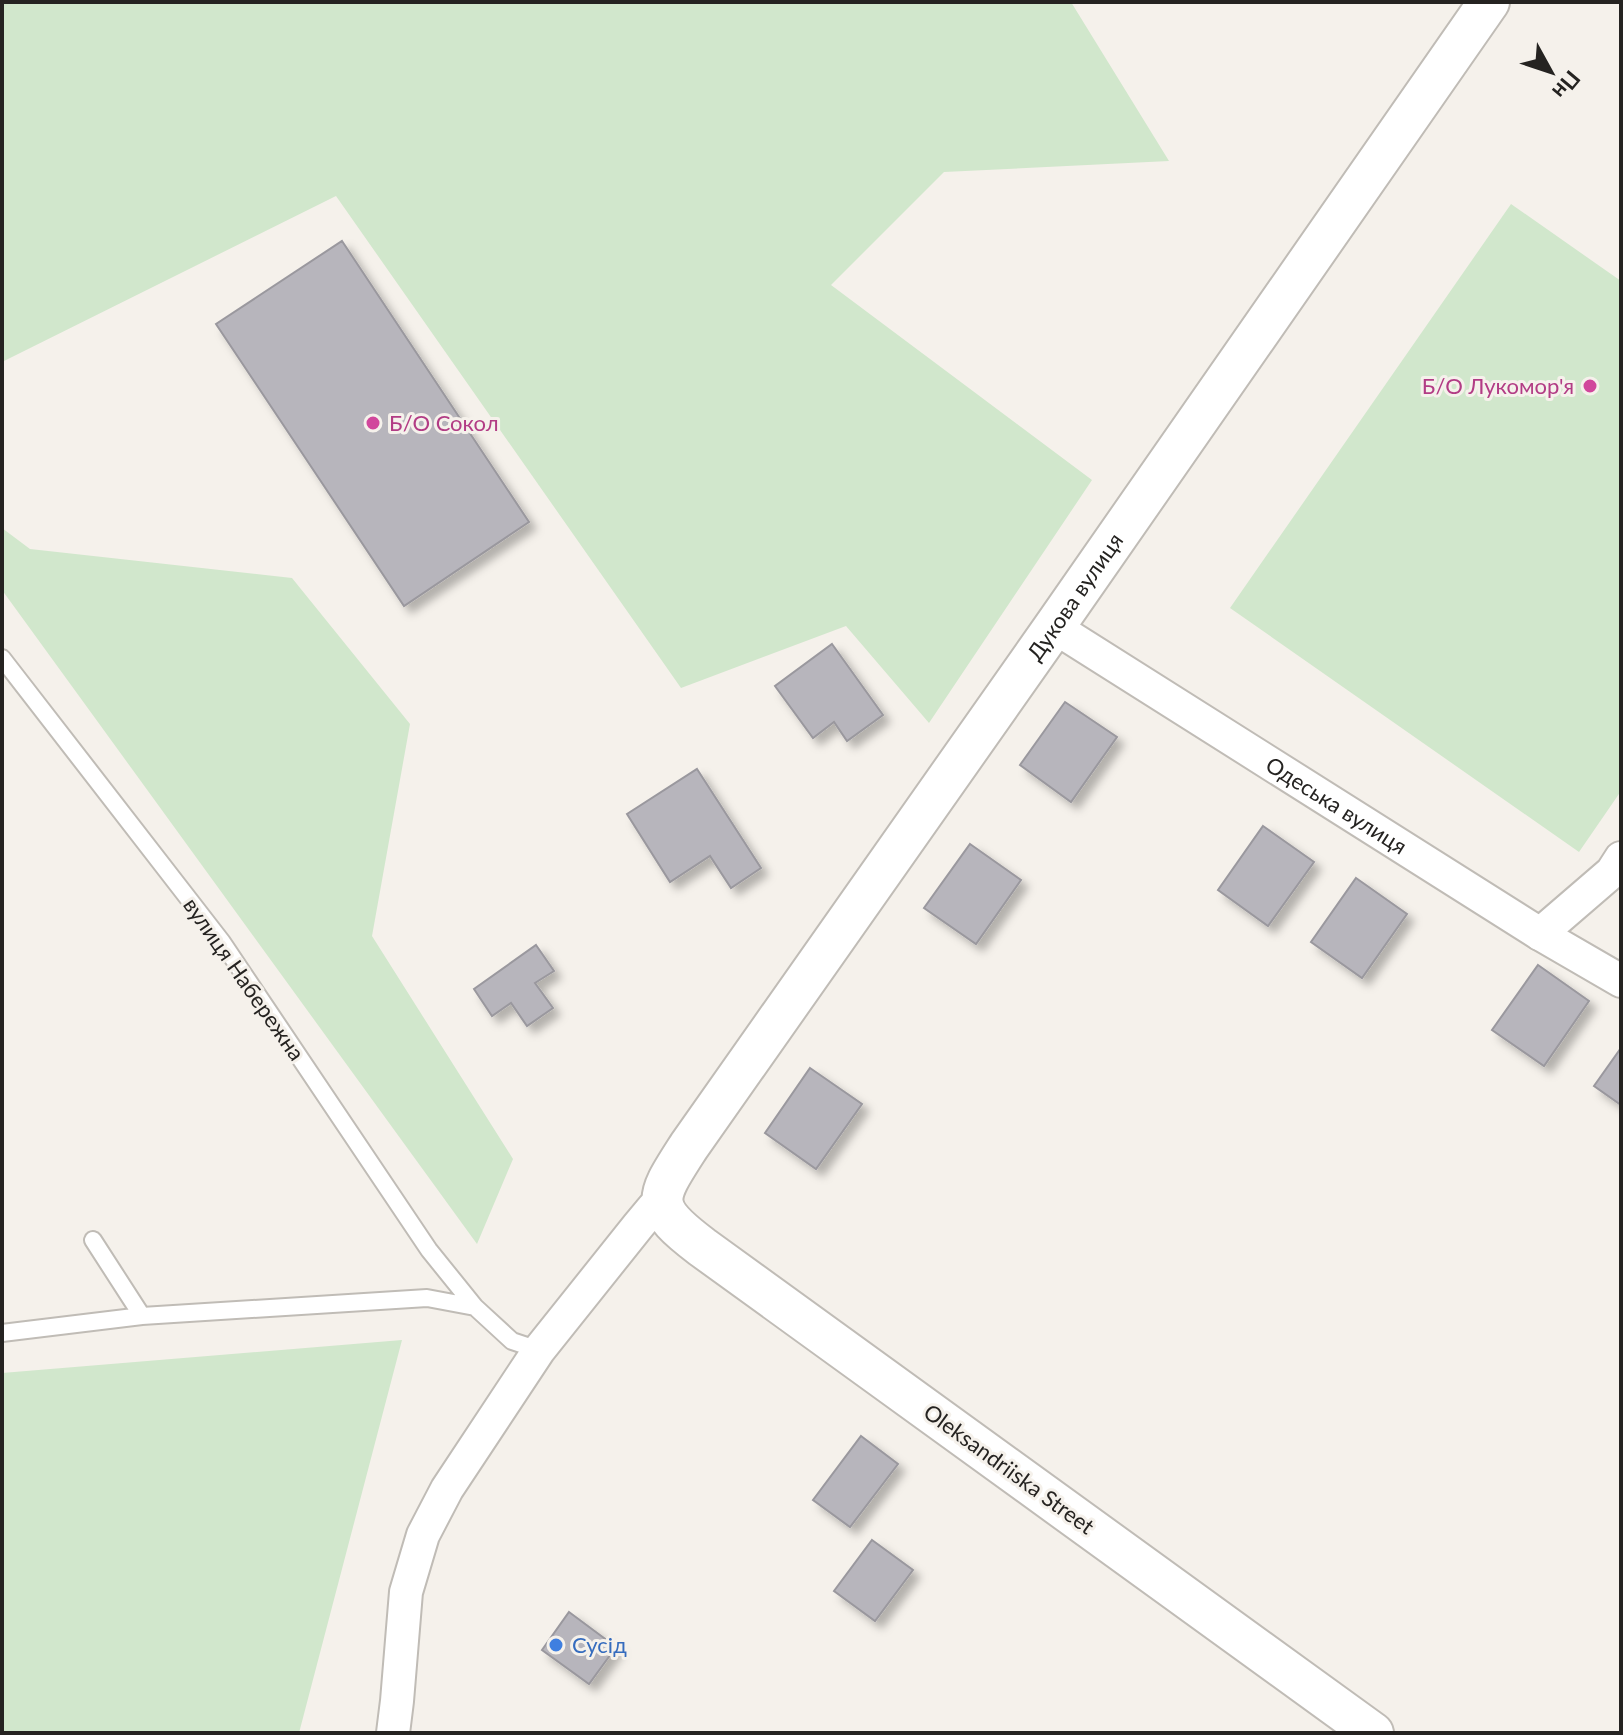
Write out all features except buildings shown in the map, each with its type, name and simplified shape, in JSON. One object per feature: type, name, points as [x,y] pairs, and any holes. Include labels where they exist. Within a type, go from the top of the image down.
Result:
[{"type":"street","name":"Дукова вулиця","points":[[662,1198],[666,1182],[689,1146],[1489,2]]},
{"type":"street","name":"Одеська вулиця","points":[[1054,627],[1540,934],[1621,981]]},
{"type":"street","points":[[1540,934],[1612,872],[1621,858]]},
{"type":"street","points":[[395,1732],[406,1592],[423,1535],[447,1489],[539,1350],[662,1198]]},
{"type":"street","name":"Oleksandriiska Street","points":[[662,1198],[664,1211],[702,1247],[1354,1728]]},
{"type":"lane","name":"вулиця Набережна","points":[[2,658],[222,942],[429,1250],[475,1307],[512,1341],[539,1350]]},
{"type":"lane","points":[[93,1240],[142,1316]]},
{"type":"lane","points":[[2,1333],[142,1316],[427,1298],[475,1307]]},
{"type":"green space","points":[[2,2],[1071,2],[1169,161],[944,172],[831,285],[1092,480],[929,723],[846,626],[681,688],[336,196],[2,362]]},
{"type":"green space","points":[[1511,204],[1621,281],[1621,791],[1579,852],[1230,608]]},
{"type":"green space","points":[[2,528],[30,549],[292,578],[410,724],[372,936],[513,1159],[477,1244],[2,590]]},
{"type":"green space","points":[[402,1340],[299,1733],[2,1733],[2,1373]]},
{"type":"place","name":"Б/О Лукомор'я","points":[[1590,386]]},
{"type":"place","name":"Б/О Сокол","points":[[373,423]]},
{"type":"place","name":"Сусід","points":[[556,1645]]}]
